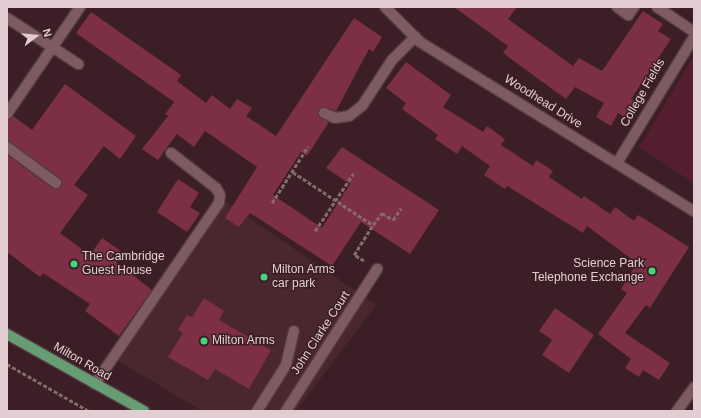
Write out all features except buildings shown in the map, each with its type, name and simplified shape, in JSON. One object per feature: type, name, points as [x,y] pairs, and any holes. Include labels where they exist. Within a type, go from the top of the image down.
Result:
[{"type":"main road","name":"Milton Road","points":[[7,334],[144,411]]},
{"type":"street","points":[[7,114],[80,7]]},
{"type":"street","name":"Woodhead Drive","points":[[385,7],[415,37],[694,211]]},
{"type":"street","points":[[617,7],[628,15],[634,7]]},
{"type":"street","points":[[657,7],[694,32]]},
{"type":"street","points":[[7,18],[54,46],[78,64]]},
{"type":"street","points":[[324,112],[335,118],[349,116],[362,106],[392,60],[415,37]]},
{"type":"street","name":"College Fields","points":[[617,164],[678,58],[694,37]]},
{"type":"street","points":[[7,147],[56,183]]},
{"type":"street","points":[[95,384],[219,203],[220,196],[216,188],[171,153]]},
{"type":"street","name":"John Clarke Court","points":[[286,411],[377,269]]},
{"type":"street","points":[[257,411],[286,365],[294,331]]},
{"type":"street","points":[[680,410],[694,388]]},
{"type":"path","points":[[272,203],[293,172],[308,146]]},
{"type":"path","points":[[293,172],[373,225]]},
{"type":"path","points":[[315,231],[353,174]]},
{"type":"path","points":[[377,269],[354,255],[382,213],[393,220],[401,208]]},
{"type":"path","points":[[7,364],[89,411]]},
{"type":"shaded area","points":[[694,56],[694,183],[639,147]]},
{"type":"shaded area","points":[[226,202],[376,305],[296,411],[202,411],[117,360]]},
{"type":"place","name":"The Cambridge Guest House","points":[[74,264]]},
{"type":"place","name":"Science Park Telephone Exchange","points":[[652,271]]},
{"type":"place","name":"Milton Arms car park","points":[[264,277]]},
{"type":"place","name":"Milton Arms","points":[[204,341]]}]
